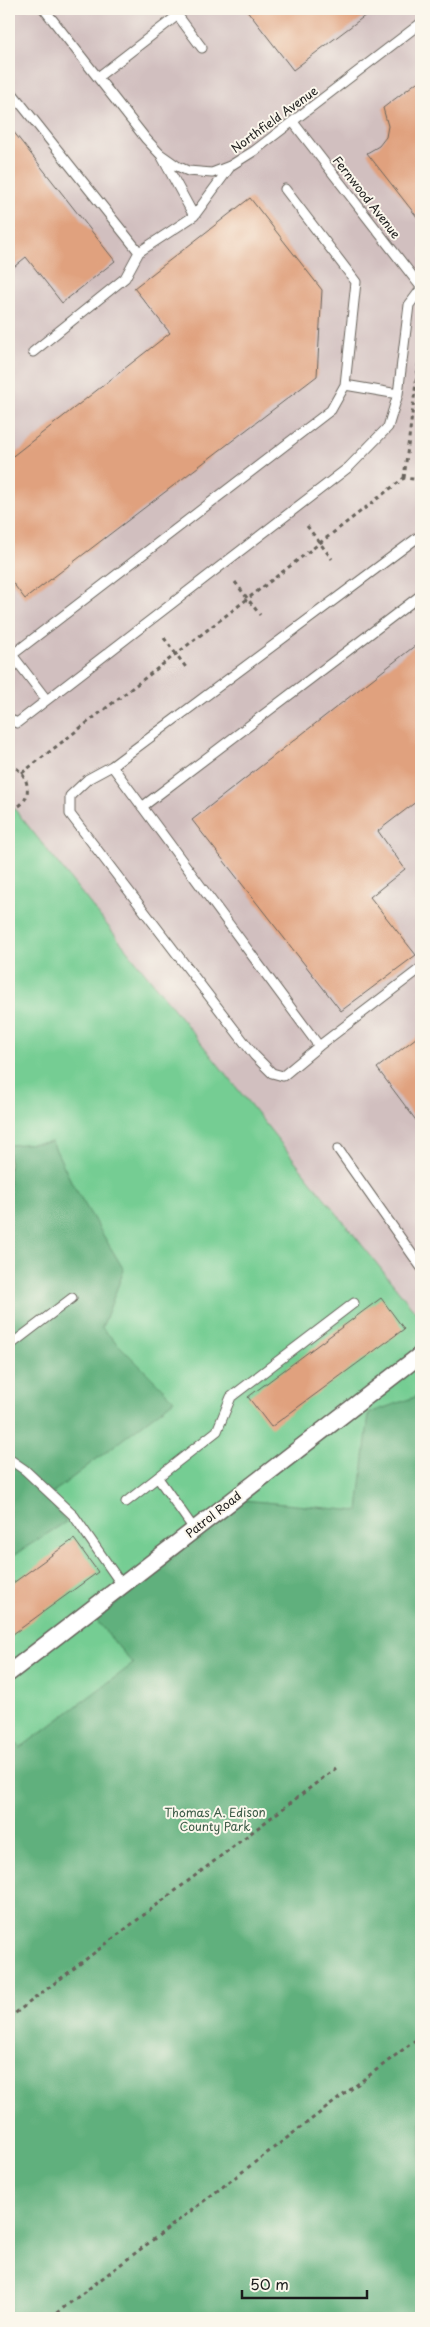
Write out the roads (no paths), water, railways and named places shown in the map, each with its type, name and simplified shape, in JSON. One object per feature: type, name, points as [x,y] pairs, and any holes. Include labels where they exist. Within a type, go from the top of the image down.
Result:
[{"type":"street","name":"Patrol Road","points":[[9,1673],[419,1356]]},
{"type":"lane","name":"Northfield Avenue","points":[[44,9],[160,154],[177,166],[199,173],[212,173],[230,166],[254,151],[421,23]]},
{"type":"lane","points":[[98,77],[175,12],[202,48]]},
{"type":"lane","points":[[9,89],[139,252]]},
{"type":"lane","name":"Fernwood Avenue","points":[[293,122],[421,288]]},
{"type":"lane","points":[[160,154],[194,216]]},
{"type":"lane","points":[[33,352],[125,278],[139,252],[194,216],[230,166]]},
{"type":"lane","points":[[46,699],[10,653],[331,410],[345,385],[356,282],[285,189]]},
{"type":"lane","points":[[9,719],[17,723],[349,467],[388,427],[398,394],[409,305],[421,288]]},
{"type":"lane","points":[[345,385],[398,394]]},
{"type":"lane","points":[[421,535],[112,766],[88,779],[70,796],[70,814],[254,1055],[272,1073],[283,1076],[421,968]]},
{"type":"lane","points":[[142,807],[421,595]]},
{"type":"lane","points":[[112,766],[319,1046]]},
{"type":"lane","points":[[338,1149],[421,1267]]},
{"type":"lane","points":[[9,1346],[72,1298]]},
{"type":"lane","points":[[126,1502],[217,1431],[230,1397],[354,1302]]},
{"type":"lane","points":[[9,1459],[25,1470],[74,1516],[122,1585]]},
{"type":"lane","points":[[158,1478],[194,1529]]},
{"type":"park label","name":"Thomas A. Edison County Park","points":[[215,1819]]}]
